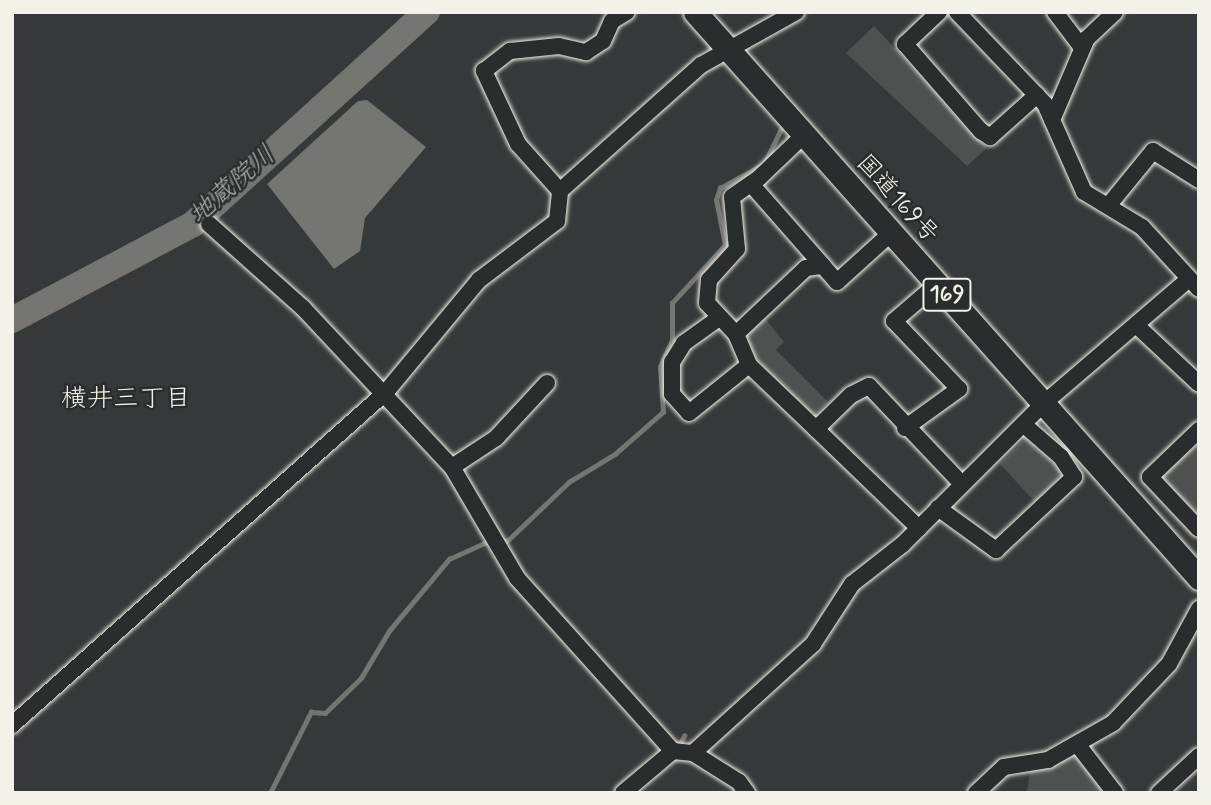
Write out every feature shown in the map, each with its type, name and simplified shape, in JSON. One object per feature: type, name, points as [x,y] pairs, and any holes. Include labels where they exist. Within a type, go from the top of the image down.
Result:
[{"type":"highway","name":"国道169号","points":[[695,12],[1199,579]]},
{"type":"street","points":[[560,191],[518,144],[484,71],[510,51],[559,46],[586,51],[603,41],[612,21],[627,12]]},
{"type":"street","points":[[12,725],[386,392],[479,281],[557,221],[560,191],[701,65],[730,52],[796,12]]},
{"type":"street","points":[[940,12],[905,44],[981,131],[990,137],[1037,96]]},
{"type":"street","points":[[693,753],[813,644],[852,584],[919,528],[1043,404],[1136,325],[1194,284],[1142,227],[1084,192],[1052,120],[1037,96],[957,12]]},
{"type":"street","points":[[1055,12],[1080,45],[1115,12]]},
{"type":"street","points":[[1052,120],[1087,38]]},
{"type":"street","points":[[804,135],[751,184],[732,197],[737,249],[709,280],[707,303],[736,334],[749,365],[919,528]]},
{"type":"street","points":[[1108,206],[1153,151],[1199,180]]},
{"type":"street","points":[[751,184],[837,282],[891,233]]},
{"type":"street","points":[[209,224],[303,308],[386,392],[452,467],[517,578],[673,751],[693,753],[739,782],[747,793]]},
{"type":"street","points":[[736,334],[806,268],[823,266]]},
{"type":"street","points":[[905,428],[959,389],[894,321],[937,284]]},
{"type":"street","points":[[719,318],[684,343],[672,362],[672,394],[689,413],[749,365]]},
{"type":"street","points":[[1136,325],[1195,373]]},
{"type":"street","points":[[452,467],[496,439],[547,383]]},
{"type":"street","points":[[816,429],[851,395],[869,386],[905,428],[962,484]]},
{"type":"street","points":[[938,508],[996,550],[1074,477],[1060,457],[1023,424]]},
{"type":"street","points":[[1199,430],[1150,477],[1199,529]]},
{"type":"street","points":[[976,793],[1004,767],[1048,760],[1113,723],[1169,664],[1199,610]]},
{"type":"street","points":[[1077,744],[1115,793]]},
{"type":"street","points":[[623,793],[673,751]]},
{"type":"street","points":[[1159,793],[1199,756]]},
{"type":"shaded area","points":[[874,26],[987,148],[967,166],[846,53]]},
{"type":"shaded area","points":[[367,100],[426,147],[365,218],[360,251],[334,269],[267,184],[358,101]]},
{"type":"shaded area","points":[[764,317],[784,342],[776,350],[828,402],[811,419],[748,349],[745,337]]},
{"type":"shaded area","points":[[1026,438],[1060,469],[1059,478],[1035,502],[1000,464]]},
{"type":"shaded area","points":[[1199,443],[1199,518],[1161,477]]},
{"type":"shaded area","points":[[1076,756],[1106,793],[1027,793],[1030,771]]},
{"type":"waterway","name":"地蔵院川","points":[[12,320],[193,224],[427,12]]},
{"type":"waterway","points":[[502,541],[507,541],[569,482],[615,454],[663,412],[660,367],[672,340],[672,303],[725,245],[716,200],[720,188],[764,164],[782,127]]},
{"type":"waterway","points":[[270,793],[311,712],[325,713],[361,678],[389,631],[449,559],[489,541]]},
{"type":"waterway","points":[[678,747],[684,736]]},
{"type":"district","name":"横井三丁目","points":[[126,400]]}]
